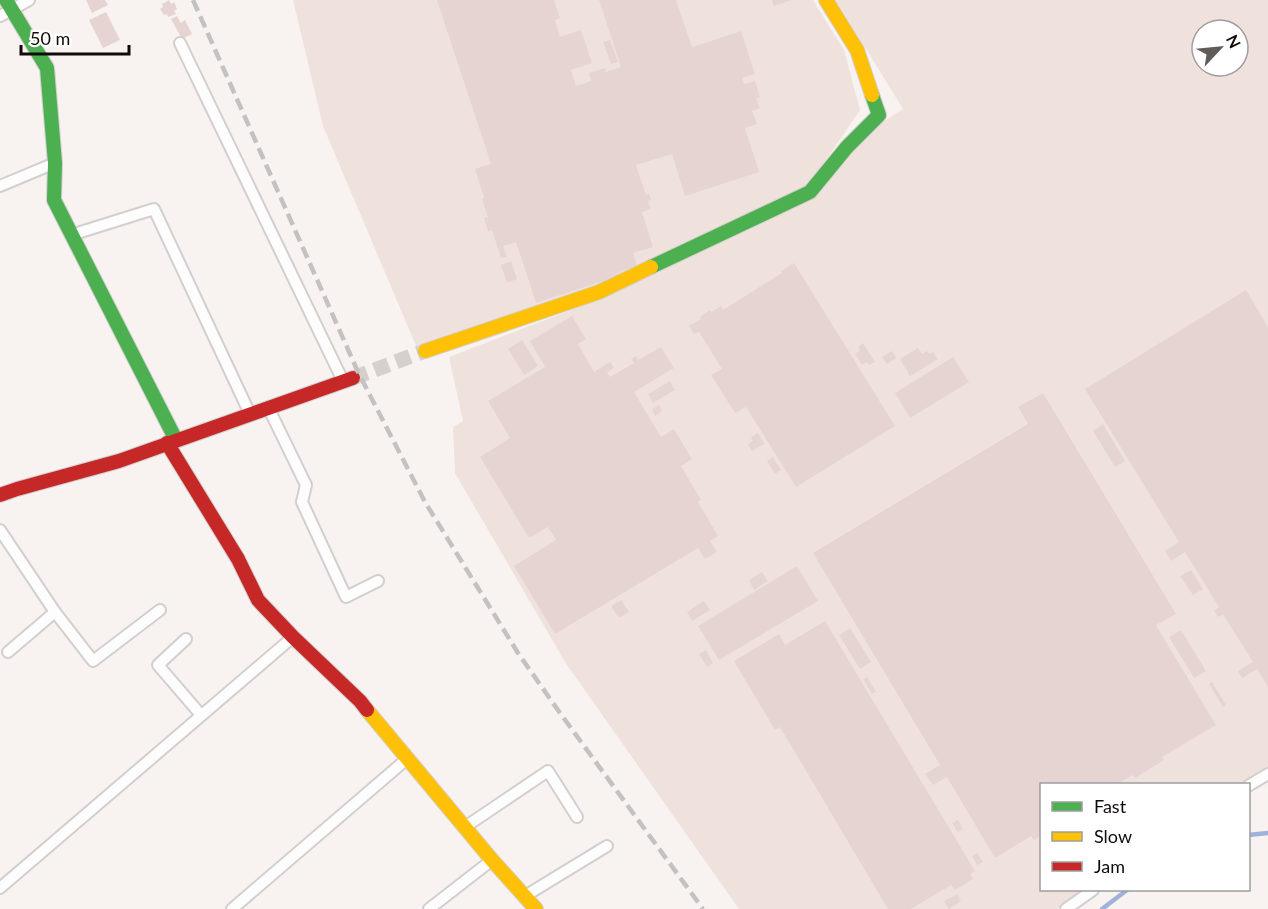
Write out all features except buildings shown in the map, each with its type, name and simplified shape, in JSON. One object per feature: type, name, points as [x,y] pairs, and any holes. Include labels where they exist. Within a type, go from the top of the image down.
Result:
[{"type":"street","points":[[29,0],[6,9],[47,68],[55,163],[54,200],[172,442],[258,600],[360,701],[492,860],[536,909]]},
{"type":"street","points":[[425,351],[599,292],[810,192],[847,147],[879,115],[857,50],[826,0]]},
{"type":"street","points":[[0,495],[119,461],[348,379],[180,43]]},
{"type":"street","points":[[0,186],[55,163]]},
{"type":"street","points":[[72,235],[154,209],[250,414]]},
{"type":"street","points":[[268,407],[306,485],[302,502],[346,597],[378,581]]},
{"type":"street","points":[[0,530],[55,612],[93,661],[160,610]]},
{"type":"street","points":[[8,652],[55,612]]},
{"type":"street","points":[[0,888],[293,637]]},
{"type":"street","points":[[186,639],[158,665],[201,716]]},
{"type":"street","points":[[232,909],[408,758]]},
{"type":"street","points":[[465,827],[548,771],[577,817]]},
{"type":"street","points":[[1250,785],[1268,774]]},
{"type":"street","points":[[525,896],[607,846]]},
{"type":"street","points":[[429,909],[492,860]]},
{"type":"street","points":[[1066,909],[1092,891]]},
{"type":"shaded area","points":[[293,0],[813,0],[844,50],[860,110],[809,185],[594,289],[417,348],[323,126]]},
{"type":"shaded area","points":[[836,0],[1268,0],[1268,767],[1243,783],[1040,783],[1040,891],[1084,891],[1057,909],[739,909],[565,662],[455,473],[453,427],[463,421],[449,357],[602,298],[812,198],[866,133],[903,109]]},
{"type":"waterway","points":[[1250,835],[1268,833]]},
{"type":"waterway","points":[[1102,909],[1126,891]]},
{"type":"tunnel","points":[[353,378],[425,351]]},
{"type":"railway","points":[[193,0],[358,372],[425,502],[518,653],[703,909]]},
{"type":"traffic: fast","points":[[6,0],[47,68],[55,163],[54,200],[176,440]]},
{"type":"traffic: fast","points":[[651,267],[810,192],[847,147],[879,115],[872,95]]},
{"type":"traffic: slow","points":[[826,0],[857,50],[872,95]]},
{"type":"traffic: slow","points":[[425,351],[599,292],[651,267]]},
{"type":"traffic: slow","points":[[367,710],[492,860],[536,909]]},
{"type":"traffic: jam","points":[[0,495],[119,461],[353,378]]},
{"type":"traffic: jam","points":[[167,443],[238,559],[258,600],[367,710]]}]
